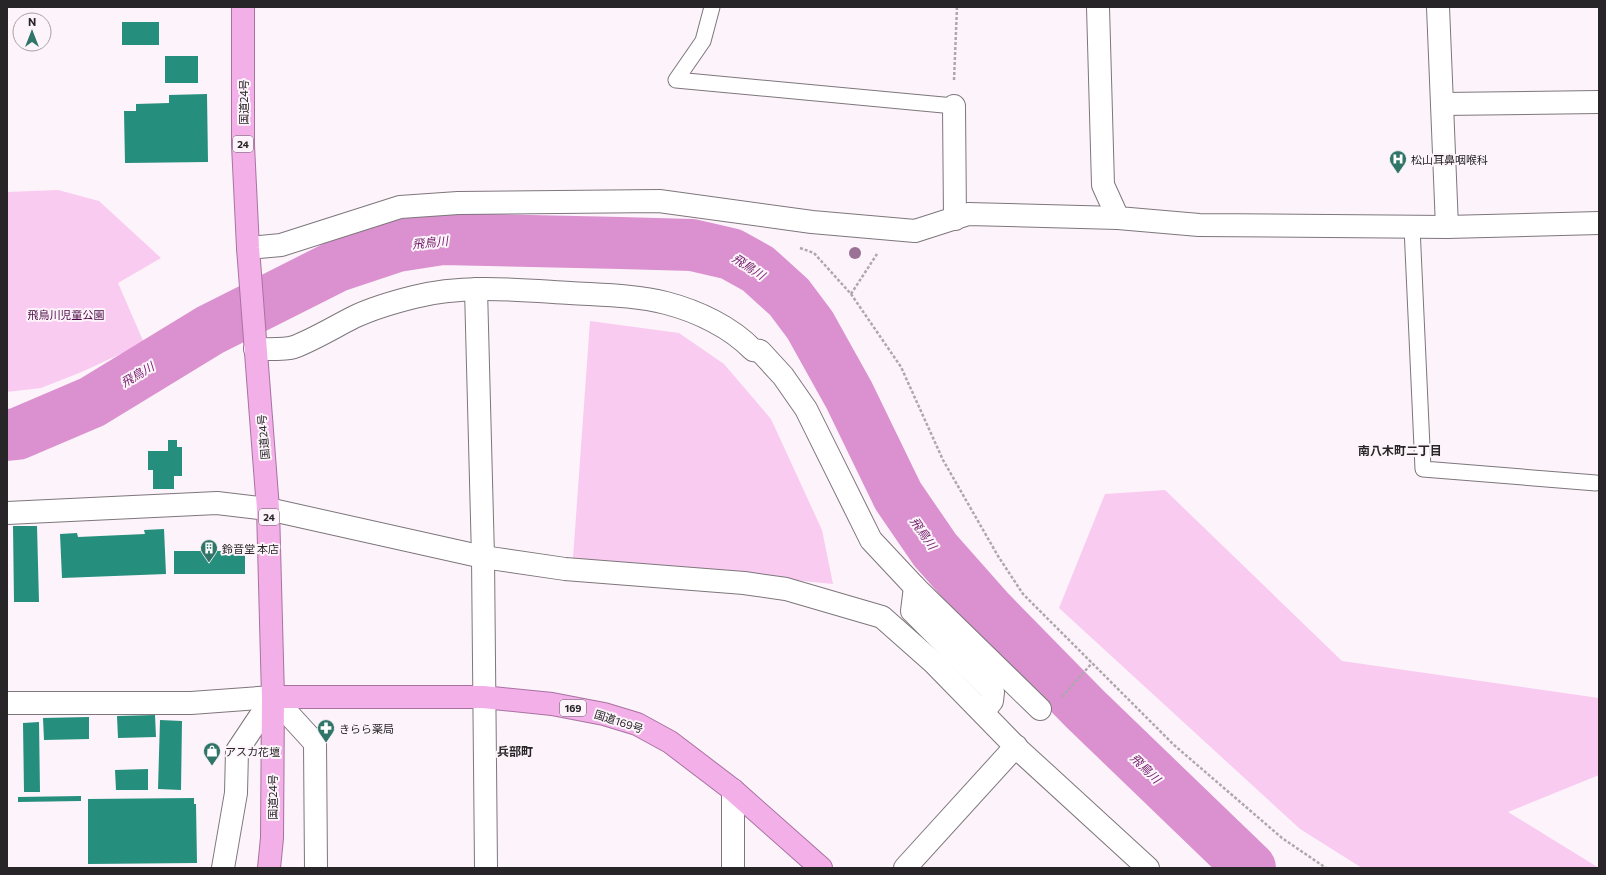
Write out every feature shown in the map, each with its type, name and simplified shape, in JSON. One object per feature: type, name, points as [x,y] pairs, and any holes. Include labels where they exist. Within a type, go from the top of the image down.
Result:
[{"type":"highway","name":"国道24号","points":[[243,7],[243,145],[248,248],[268,509],[273,697],[272,838],[269,868]]},
{"type":"highway","name":"国道169号","points":[[273,697],[484,697],[552,704],[604,714],[637,724],[670,742],[733,790],[821,868]]},
{"type":"street","points":[[1098,7],[1103,185],[1118,218]]},
{"type":"street","points":[[1438,7],[1447,227]]},
{"type":"street","points":[[1442,104],[1599,102]]},
{"type":"street","points":[[954,106],[955,219]]},
{"type":"street","points":[[248,248],[281,245],[400,207],[458,203],[659,200],[812,222],[915,231],[968,214],[1118,218],[1199,225],[1447,227],[1599,223]]},
{"type":"street","points":[[476,289],[483,557],[486,868]]},
{"type":"street","points":[[255,344],[294,347],[356,316],[379,307],[415,296],[446,290],[476,289],[532,291],[636,298],[667,303],[694,313],[722,326],[743,340],[753,350],[760,351],[783,376],[806,409],[870,540],[915,587],[1049,705]]},
{"type":"street","points":[[7,513],[217,503],[268,509],[483,557],[565,569],[744,583],[786,589],[882,617],[934,663],[1016,746],[1148,868]]},
{"type":"street","points":[[915,587],[912,611],[993,692],[992,701],[983,712]]},
{"type":"street","points":[[7,703],[191,703],[273,697]]},
{"type":"street","points":[[224,868],[236,793],[238,751],[273,697]]},
{"type":"street","points":[[273,697],[315,744],[316,868]]},
{"type":"street","points":[[905,868],[1016,746]]},
{"type":"street","points":[[733,790],[733,868]]},
{"type":"lane","points":[[712,7],[703,41],[676,80],[954,106]]},
{"type":"lane","points":[[1412,227],[1423,469],[1596,483]]},
{"type":"path","points":[[954,106],[957,7]]},
{"type":"path","points":[[851,294],[894,229]]},
{"type":"path","points":[[799,248],[814,253],[851,294],[901,367],[943,460],[998,556],[1023,594],[1174,745],[1282,838],[1326,868]]},
{"type":"path","points":[[1049,705],[1092,663]]},
{"type":"green space","name":"飛鳥川児童公園","points":[[58,190],[99,201],[161,258],[118,283],[144,343],[84,371],[41,388],[7,392],[7,192]]},
{"type":"green space","points":[[590,321],[679,333],[724,364],[771,419],[822,530],[833,584],[573,558]]},
{"type":"green space","points":[[1165,490],[1342,661],[1599,698],[1599,775],[1508,812],[1599,868],[1362,868],[1300,829],[1059,608],[1105,494]]},
{"type":"building","points":[[122,22],[159,22],[159,45],[122,45]]},
{"type":"building","points":[[165,56],[198,56],[198,83],[165,83]]},
{"type":"building","points":[[207,94],[208,162],[125,163],[124,111],[136,111],[136,104],[169,103],[169,95]]},
{"type":"building","points":[[168,440],[177,440],[177,447],[182,447],[182,476],[174,476],[174,489],[153,489],[153,470],[148,470],[148,451],[168,451]]},
{"type":"building","points":[[13,526],[37,526],[39,602],[14,602]]},
{"type":"building","points":[[164,529],[166,574],[62,578],[60,534],[77,533],[78,537],[145,534],[144,530]]},
{"type":"building","name":"鈴音堂 本店","points":[[174,551],[245,551],[245,574],[174,574]]},
{"type":"building","points":[[155,715],[156,737],[118,738],[117,716]]},
{"type":"building","points":[[89,717],[89,739],[44,740],[43,718]]},
{"type":"building","points":[[160,720],[182,721],[181,790],[158,789]]},
{"type":"building","points":[[39,722],[40,792],[24,792],[23,723]]},
{"type":"building","points":[[148,769],[148,790],[116,790],[115,770]]},
{"type":"building","points":[[81,796],[81,801],[18,802],[18,797]]},
{"type":"building","points":[[194,798],[194,804],[196,804],[197,863],[88,864],[88,799]]},
{"type":"waterway","name":"飛鳥川","points":[[7,435],[17,434],[92,402],[210,330],[337,266],[397,246],[442,239],[621,243],[692,245],[731,254],[758,269],[789,297],[810,325],[849,395],[898,496],[935,550],[989,611],[1085,709],[1250,868]]},
{"type":"place","name":"松山耳鼻咽喉科","points":[[1398,174]]},
{"type":"place","name":"鈴音堂 本店","points":[[209,563]]},
{"type":"place","name":"きらら薬局","points":[[326,743]]},
{"type":"place","name":"アスカ花壇","points":[[212,766]]},
{"type":"district","name":"南八木町二丁目","points":[[1400,450]]},
{"type":"district","name":"兵部町","points":[[515,751]]}]
